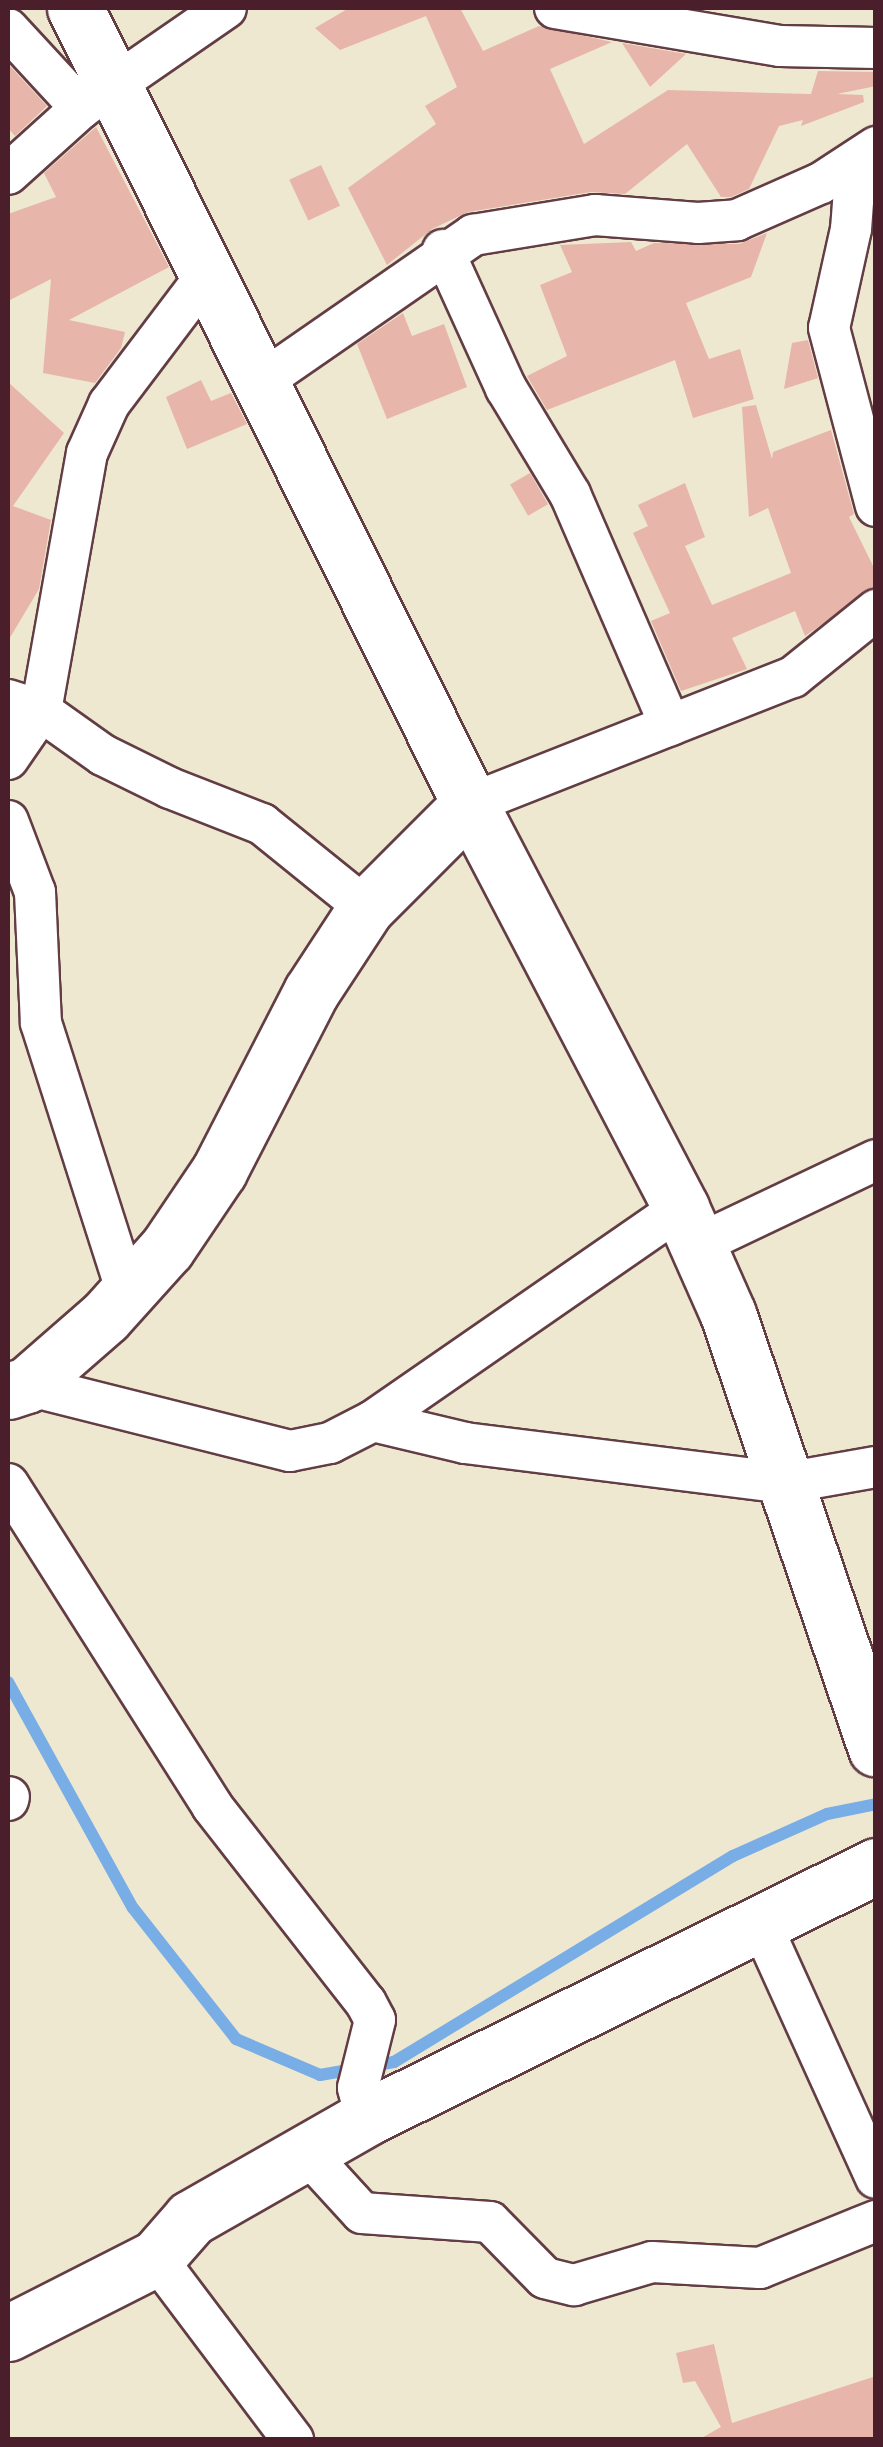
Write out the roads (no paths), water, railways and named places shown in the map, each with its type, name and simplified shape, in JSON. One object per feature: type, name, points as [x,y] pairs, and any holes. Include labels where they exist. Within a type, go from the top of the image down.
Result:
[{"type":"street","points":[[75,8],[98,98],[205,277],[470,804],[689,1227],[785,1483],[876,1748]]},
{"type":"street","points":[[8,174],[98,98],[226,8]]},
{"type":"street","points":[[556,8],[780,46],[876,48]]},
{"type":"street","points":[[8,29],[98,98]]},
{"type":"street","points":[[258,384],[443,250],[472,235],[595,214],[737,220],[866,155]]},
{"type":"street","points":[[866,155],[829,328],[876,506]]},
{"type":"street","points":[[443,250],[506,388],[570,494],[670,726]]},
{"type":"street","points":[[8,759],[86,453],[109,404],[205,277]]},
{"type":"street","points":[[17,1388],[126,1293],[219,1171],[311,992],[366,908],[470,804],[793,678],[876,610]]},
{"type":"street","points":[[24,705],[103,755],[262,824],[366,908]]},
{"type":"street","points":[[8,821],[36,892],[41,1023],[126,1293]]},
{"type":"street","points":[[17,1388],[290,1451],[330,1443],[373,1421],[689,1227],[876,1160]]},
{"type":"street","points":[[373,1421],[465,1442],[785,1483],[876,1467]]},
{"type":"street","points":[[8,1484],[212,1806],[375,2020],[362,2103]]},
{"type":"street","points":[[8,2333],[156,2258],[191,2218],[307,2153],[362,2103],[876,1866]]},
{"type":"street","points":[[758,1920],[876,2178]]},
{"type":"street","points":[[307,2153],[362,2213],[490,2222],[545,2278],[574,2285],[652,2262],[760,2268],[876,2221]]},
{"type":"street","points":[[156,2258],[294,2440]]},
{"type":"waterway","points":[[8,1682],[133,1908],[236,2039],[320,2075],[394,2062],[733,1856],[827,1814],[876,1804]]}]
